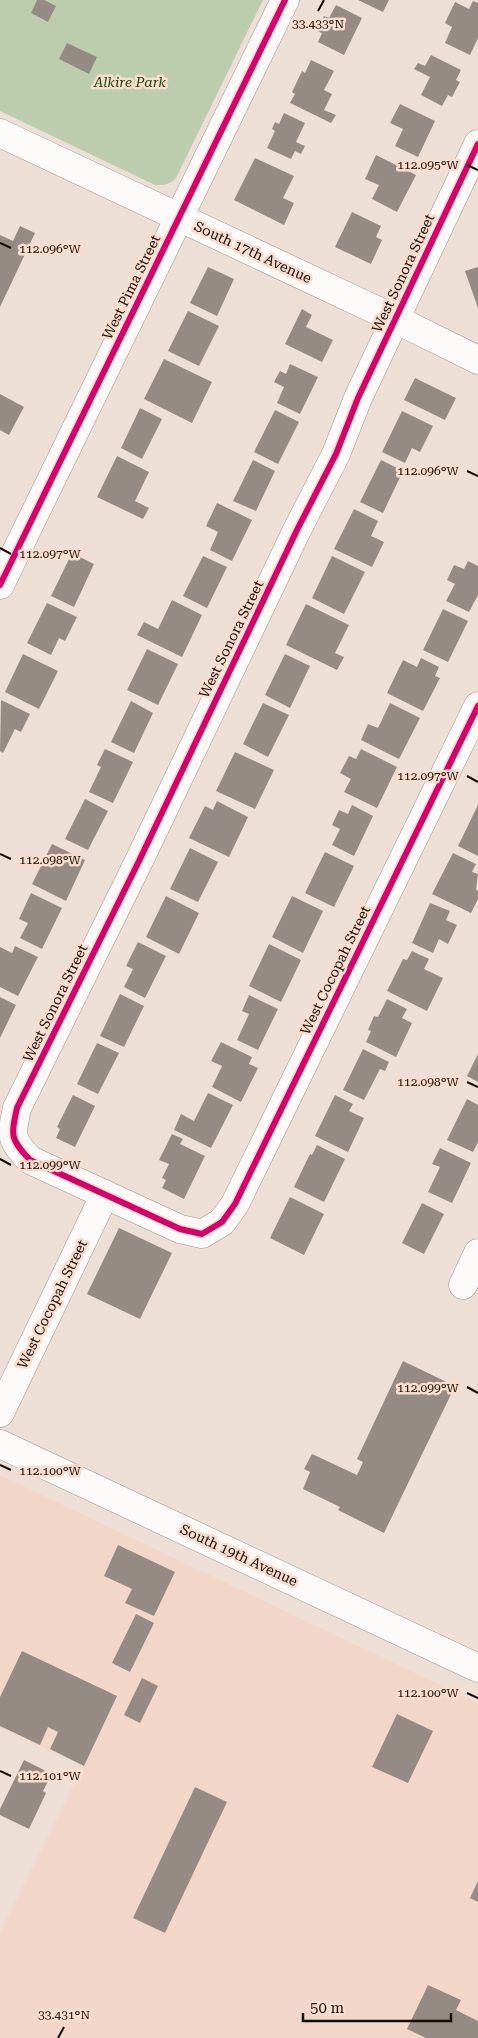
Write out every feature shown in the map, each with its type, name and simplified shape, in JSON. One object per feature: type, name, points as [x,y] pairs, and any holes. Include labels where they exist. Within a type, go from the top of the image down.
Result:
[{"type":"street","name":"West Pima Street","points":[[0,585],[285,0]]},
{"type":"street","name":"South 17th Avenue","points":[[0,133],[478,360]]},
{"type":"street","name":"West Sonora Street","points":[[105,1194],[30,1160],[16,1144],[12,1130],[17,1108],[139,861],[297,530],[336,454],[358,398],[478,144]]},
{"type":"street","name":"West Cocopah Street","points":[[0,1413],[105,1194],[180,1229],[202,1234],[222,1222],[235,1204],[478,706]]},
{"type":"street","points":[[463,1285],[478,1253]]},
{"type":"street","name":"South 19th Avenue","points":[[0,1444],[478,1668]]},
{"type":"shaded area","points":[[0,1475],[478,1703],[478,2038],[0,2038],[0,1932],[83,1766],[0,1728]]},
{"type":"green space","name":"Alkire Park","points":[[0,0],[263,0],[176,178],[167,184],[155,185],[0,111]]},
{"type":"building","points":[[37,0],[44,0],[56,6],[48,22],[31,13]]},
{"type":"building","points":[[358,0],[389,0],[383,12]]},
{"type":"building","points":[[473,1],[478,3],[478,38],[470,55],[445,43],[452,27],[445,23],[455,2],[469,9]]},
{"type":"building","points":[[336,5],[362,18],[344,55],[318,42],[322,33],[317,31],[324,16],[329,18]]},
{"type":"building","points":[[67,43],[97,57],[89,74],[59,59]]},
{"type":"building","points":[[431,55],[461,70],[456,80],[460,82],[452,97],[448,95],[442,106],[421,95],[430,77],[414,69],[418,63],[425,66]]},
{"type":"building","points":[[311,60],[334,71],[324,90],[332,94],[324,110],[336,115],[331,123],[290,103],[295,94],[292,92],[302,71],[305,73]]},
{"type":"building","points":[[400,104],[435,121],[418,157],[395,146],[403,129],[390,123]]},
{"type":"building","points":[[284,113],[305,123],[296,142],[305,146],[301,154],[295,151],[291,159],[267,148],[275,131],[272,129],[275,122],[279,124]]},
{"type":"building","points":[[376,155],[416,175],[397,212],[372,199],[379,185],[365,179]]},
{"type":"building","points":[[255,158],[294,176],[283,198],[294,203],[284,225],[234,200]]},
{"type":"building","points":[[352,212],[381,226],[376,237],[382,240],[371,264],[335,247]]},
{"type":"building","points":[[20,226],[35,233],[0,307],[0,235],[13,241]]},
{"type":"building","points":[[208,267],[234,279],[217,316],[190,303]]},
{"type":"building","points":[[478,267],[478,308],[465,271]]},
{"type":"building","points":[[302,309],[312,315],[306,327],[333,340],[322,362],[285,344]]},
{"type":"building","points":[[188,311],[219,326],[199,366],[168,351]]},
{"type":"building","points":[[164,359],[212,382],[192,423],[144,399]]},
{"type":"building","points":[[290,364],[318,377],[300,414],[277,403],[284,387],[274,382],[280,371],[286,374]]},
{"type":"building","points":[[415,378],[456,398],[445,420],[404,400]]},
{"type":"building","points":[[0,394],[24,407],[9,435],[0,430]]},
{"type":"building","points":[[140,408],[162,419],[142,459],[121,448]]},
{"type":"building","points":[[275,410],[299,422],[278,464],[254,452]]},
{"type":"building","points":[[402,411],[433,426],[420,452],[412,448],[405,463],[382,452]]},
{"type":"building","points":[[117,456],[149,472],[135,501],[149,508],[143,519],[97,497]]},
{"type":"building","points":[[253,460],[275,471],[256,511],[233,501]]},
{"type":"building","points":[[381,460],[403,471],[383,513],[360,502]]},
{"type":"building","points":[[217,503],[252,520],[232,561],[210,550],[218,532],[206,526]]},
{"type":"building","points":[[354,509],[378,521],[371,536],[384,542],[372,567],[334,549]]},
{"type":"building","points":[[72,553],[94,564],[74,607],[51,596]]},
{"type":"building","points":[[203,556],[227,567],[207,608],[183,596]]},
{"type":"building","points":[[332,556],[365,572],[344,614],[312,598]]},
{"type":"building","points":[[468,561],[478,566],[478,595],[469,612],[446,601],[455,584],[447,580],[454,565],[464,569]]},
{"type":"building","points":[[172,600],[202,615],[182,657],[137,635],[144,622],[158,629]]},
{"type":"building","points":[[47,603],[77,617],[65,641],[59,638],[51,655],[27,643]]},
{"type":"building","points":[[306,604],[349,625],[335,653],[344,657],[337,670],[286,645]]},
{"type":"building","points":[[443,609],[468,621],[448,662],[423,650]]},
{"type":"building","points":[[147,649],[178,664],[158,705],[127,690]]},
{"type":"building","points":[[23,654],[58,671],[39,709],[5,692]]},
{"type":"building","points":[[285,654],[310,666],[290,708],[265,695]]},
{"type":"building","points":[[421,658],[439,667],[435,676],[440,678],[423,711],[387,693],[403,660],[417,667]]},
{"type":"building","points":[[1,700],[30,714],[21,732],[15,729],[3,753],[0,751]]},
{"type":"building","points":[[131,701],[153,713],[134,753],[111,742]]},
{"type":"building","points":[[263,703],[289,715],[268,757],[243,744]]},
{"type":"building","points":[[390,703],[420,718],[399,759],[361,740],[368,724],[378,728]]},
{"type":"building","points":[[105,749],[133,762],[113,803],[89,792],[101,767],[97,765]]},
{"type":"building","points":[[361,749],[397,767],[377,808],[344,792],[351,779],[340,773],[349,756],[356,759]]},
{"type":"building","points":[[235,752],[274,770],[255,809],[216,791]]},
{"type":"building","points":[[85,799],[108,811],[88,850],[65,839]]},
{"type":"building","points":[[217,801],[248,817],[229,857],[189,838],[205,806],[213,810]]},
{"type":"building","points":[[352,805],[373,816],[354,856],[332,845],[340,829],[332,825],[339,810],[348,814]]},
{"type":"building","points":[[478,805],[478,856],[458,846]]},
{"type":"building","points":[[52,844],[85,860],[66,901],[32,884]]},
{"type":"building","points":[[190,848],[218,862],[198,902],[170,889]]},
{"type":"building","points":[[325,852],[354,866],[334,907],[305,893]]},
{"type":"building","points":[[453,853],[476,864],[472,872],[478,874],[476,890],[478,891],[478,899],[471,913],[432,894]]},
{"type":"building","points":[[31,893],[62,908],[42,949],[20,938],[28,923],[19,919]]},
{"type":"building","points":[[166,896],[199,913],[179,954],[146,937]]},
{"type":"building","points":[[292,896],[323,911],[303,953],[272,937]]},
{"type":"building","points":[[430,903],[450,911],[446,920],[457,925],[448,944],[439,939],[433,953],[412,943]]},
{"type":"building","points":[[138,942],[166,956],[145,998],[124,987],[133,969],[126,966]]},
{"type":"building","points":[[269,944],[301,960],[281,1002],[249,986]]},
{"type":"building","points":[[15,946],[38,957],[18,996],[0,987],[0,947],[12,953]]},
{"type":"building","points":[[412,951],[429,959],[424,969],[443,978],[427,1011],[387,991],[403,959],[407,960]]},
{"type":"building","points":[[120,994],[144,1006],[124,1047],[100,1036]]},
{"type":"building","points":[[249,995],[278,1009],[258,1050],[237,1040],[249,1014],[242,1011]]},
{"type":"building","points":[[0,997],[16,1005],[0,1038]]},
{"type":"building","points":[[387,999],[407,1009],[402,1018],[412,1023],[396,1057],[366,1042],[371,1031],[368,1030],[374,1016],[378,1017]]},
{"type":"building","points":[[221,1042],[252,1057],[249,1064],[258,1068],[241,1102],[212,1087],[222,1066],[211,1061]]},
{"type":"building","points":[[97,1043],[119,1053],[98,1094],[77,1084]]},
{"type":"building","points":[[363,1049],[389,1062],[385,1071],[380,1069],[364,1100],[343,1090]]},
{"type":"building","points":[[478,1054],[478,1082],[467,1076]]},
{"type":"building","points":[[208,1093],[233,1105],[211,1148],[174,1130],[181,1114],[194,1121]]},
{"type":"building","points":[[73,1095],[95,1106],[75,1147],[56,1138],[60,1129],[57,1127]]},
{"type":"building","points":[[335,1095],[353,1104],[349,1111],[364,1118],[348,1152],[315,1136]]},
{"type":"building","points":[[467,1099],[478,1105],[478,1142],[473,1152],[447,1140]]},
{"type":"building","points":[[172,1134],[183,1139],[180,1144],[205,1156],[184,1199],[162,1188],[166,1180],[162,1178],[169,1164],[159,1160]]},
{"type":"building","points":[[317,1145],[345,1159],[324,1202],[294,1187],[310,1154],[312,1155]]},
{"type":"building","points":[[440,1148],[471,1163],[452,1203],[428,1192],[440,1167],[432,1164]]},
{"type":"building","points":[[290,1197],[324,1214],[304,1255],[270,1238]]},
{"type":"building","points":[[422,1203],[444,1214],[424,1254],[402,1243]]},
{"type":"building","points":[[119,1228],[172,1253],[140,1319],[87,1294]]},
{"type":"building","points":[[403,1361],[455,1386],[384,1533],[338,1510],[340,1507],[303,1489],[310,1472],[304,1469],[312,1454],[357,1475],[363,1462],[357,1459]]},
{"type":"building","points":[[118,1545],[175,1572],[154,1616],[125,1603],[132,1589],[104,1576]]},
{"type":"building","points":[[136,1614],[154,1623],[130,1672],[112,1663]]},
{"type":"building","points":[[22,1651],[117,1696],[84,1766],[50,1749],[58,1732],[48,1727],[40,1745],[0,1726],[0,1697]]},
{"type":"building","points":[[142,1678],[158,1686],[140,1723],[124,1715]]},
{"type":"building","points":[[397,1714],[433,1731],[408,1783],[372,1767]]},
{"type":"building","points":[[24,1760],[52,1774],[43,1791],[46,1793],[29,1829],[0,1815],[0,1809]]},
{"type":"building","points":[[195,1787],[227,1802],[165,1933],[133,1918]]},
{"type":"building","points":[[478,1881],[478,1902],[470,1898]]},
{"type":"building","points":[[428,1985],[461,2000],[456,2010],[478,2021],[478,2038],[426,2038],[407,2029]]},
{"type":"cycle path","points":[[0,585],[285,0]]},
{"type":"cycle path","points":[[478,144],[358,398],[336,454],[297,530],[139,861],[17,1108],[13,1131],[14,1137],[19,1147],[30,1160],[180,1229],[202,1234],[222,1222],[235,1204],[478,706]]}]
